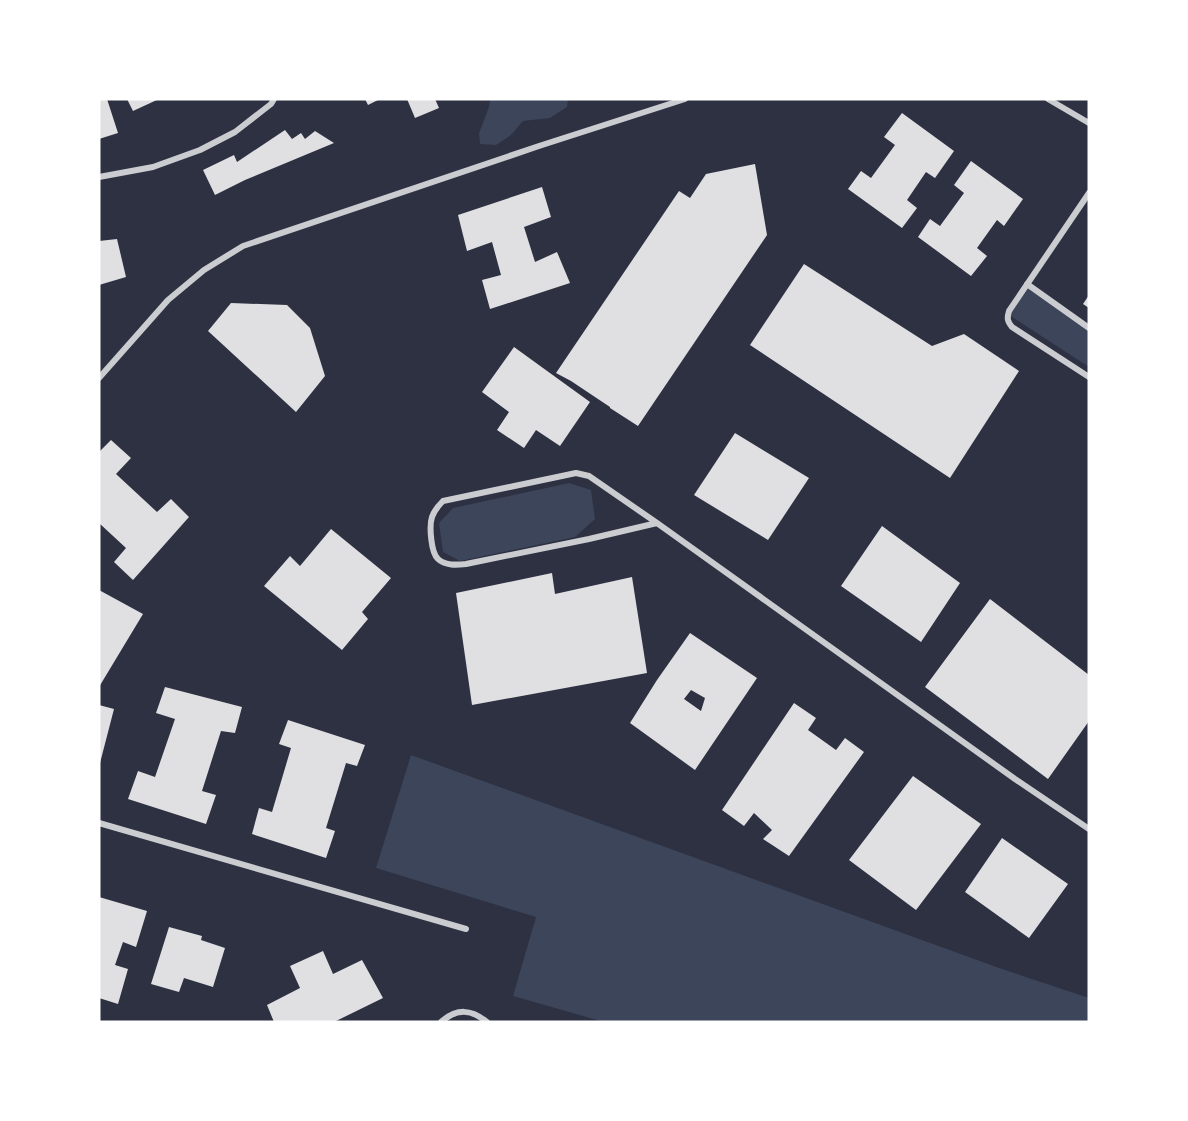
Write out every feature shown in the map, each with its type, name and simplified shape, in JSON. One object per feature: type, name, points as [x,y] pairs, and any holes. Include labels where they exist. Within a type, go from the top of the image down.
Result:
[{"type":"street","points":[[99,177],[153,168],[200,150],[235,132],[271,104],[274,99]]},
{"type":"street","points":[[99,378],[168,300],[204,270],[243,246],[685,99]]},
{"type":"street","points":[[1048,99],[1089,123]]},
{"type":"street","points":[[1089,193],[1009,311],[1007,318],[1012,327],[1089,377]]},
{"type":"street","points":[[1027,284],[1089,328]]},
{"type":"street","points":[[657,523],[578,542],[466,564],[445,563],[438,560],[432,550],[431,521],[436,508],[442,501],[576,473],[589,476],[598,481],[657,523],[1015,779],[1089,830]]},
{"type":"street","points":[[99,823],[466,929]]},
{"type":"street","points":[[441,1022],[450,1014],[465,1012],[478,1015],[487,1022]]},
{"type":"shaded area","points":[[490,99],[568,99],[567,107],[550,118],[523,121],[511,135],[496,145],[480,144],[479,133]]},
{"type":"shaded area","points":[[1029,288],[1089,328],[1089,367],[1009,315]]},
{"type":"shaded area","points":[[569,483],[591,490],[595,519],[575,537],[460,561],[443,552],[439,523],[453,508]]},
{"type":"shaded area","points":[[411,755],[1002,969],[1089,998],[1089,1022],[604,1022],[513,996],[536,917],[376,868]]},
{"type":"building","points":[[99,99],[107,99],[118,133],[99,139]]},
{"type":"building","points":[[127,99],[159,99],[133,111]]},
{"type":"building","points":[[365,99],[380,99],[368,105]]},
{"type":"building","points":[[407,99],[435,99],[439,108],[415,118]]},
{"type":"building","points":[[902,113],[954,151],[935,178],[926,172],[907,200],[917,208],[902,228],[848,189],[861,171],[871,178],[895,145],[884,137]]},
{"type":"building","points":[[285,130],[292,139],[301,133],[305,139],[315,131],[334,143],[215,195],[203,170],[234,155],[237,162]]},
{"type":"building","points":[[971,161],[1023,199],[1004,226],[997,220],[977,248],[987,256],[971,276],[918,237],[930,219],[940,226],[964,193],[954,185]]},
{"type":"building","points":[[755,164],[767,235],[638,426],[556,373],[679,191],[690,198],[706,174]]},
{"type":"building","points":[[542,187],[551,217],[524,227],[535,262],[557,252],[570,283],[490,309],[482,280],[501,275],[492,242],[467,251],[458,215]]},
{"type":"building","points":[[117,239],[126,277],[99,285],[99,241]]},
{"type":"building","points":[[804,264],[932,346],[964,334],[1019,371],[950,478],[750,345]]},
{"type":"building","points":[[1089,295],[1089,308],[1083,304]]},
{"type":"building","points":[[231,303],[287,305],[310,328],[325,376],[296,412],[208,331]]},
{"type":"building","points":[[514,347],[590,402],[560,446],[536,430],[524,448],[497,430],[509,412],[482,392]]},
{"type":"building","points":[[735,433],[809,478],[768,540],[694,495]]},
{"type":"building","points":[[111,440],[131,458],[116,474],[157,512],[171,499],[189,517],[133,580],[114,562],[126,548],[99,523],[99,452]]},
{"type":"building","points":[[882,526],[960,583],[921,642],[841,586]]},
{"type":"building","points":[[331,529],[391,578],[362,612],[368,619],[342,650],[264,586],[290,556],[300,566]]},
{"type":"building","points":[[552,573],[555,594],[632,577],[647,673],[472,705],[456,593]]},
{"type":"building","points":[[99,590],[143,614],[99,687]]},
{"type":"building","points":[[990,599],[1089,675],[1089,721],[1048,779],[925,687]]},
{"type":"building","points":[[690,633],[757,678],[695,770],[630,723]],"holes":[[[691,690],[705,698],[701,711],[684,699]]]},
{"type":"building","points":[[165,687],[242,707],[235,733],[221,731],[202,791],[216,795],[206,824],[128,799],[138,771],[155,777],[175,719],[156,713]]},
{"type":"building","points":[[794,703],[816,718],[808,730],[836,750],[845,738],[864,752],[789,856],[763,839],[772,830],[754,813],[744,826],[722,810]]},
{"type":"building","points":[[99,705],[114,709],[100,763],[99,763]]},
{"type":"building","points":[[288,720],[365,745],[357,766],[346,763],[326,828],[335,831],[326,858],[252,834],[259,808],[272,812],[291,748],[279,744]]},
{"type":"building","points":[[913,776],[981,824],[916,910],[849,860]]},
{"type":"building","points":[[1002,838],[1068,884],[1029,938],[965,892]]},
{"type":"building","points":[[99,897],[147,911],[136,947],[123,942],[115,965],[128,969],[118,1004],[99,998]]},
{"type":"building","points":[[169,927],[202,936],[201,940],[225,948],[213,987],[184,978],[179,992],[151,984]]},
{"type":"building","points":[[323,951],[333,974],[362,960],[383,998],[334,1022],[274,1022],[267,1005],[300,988],[290,966]]}]
